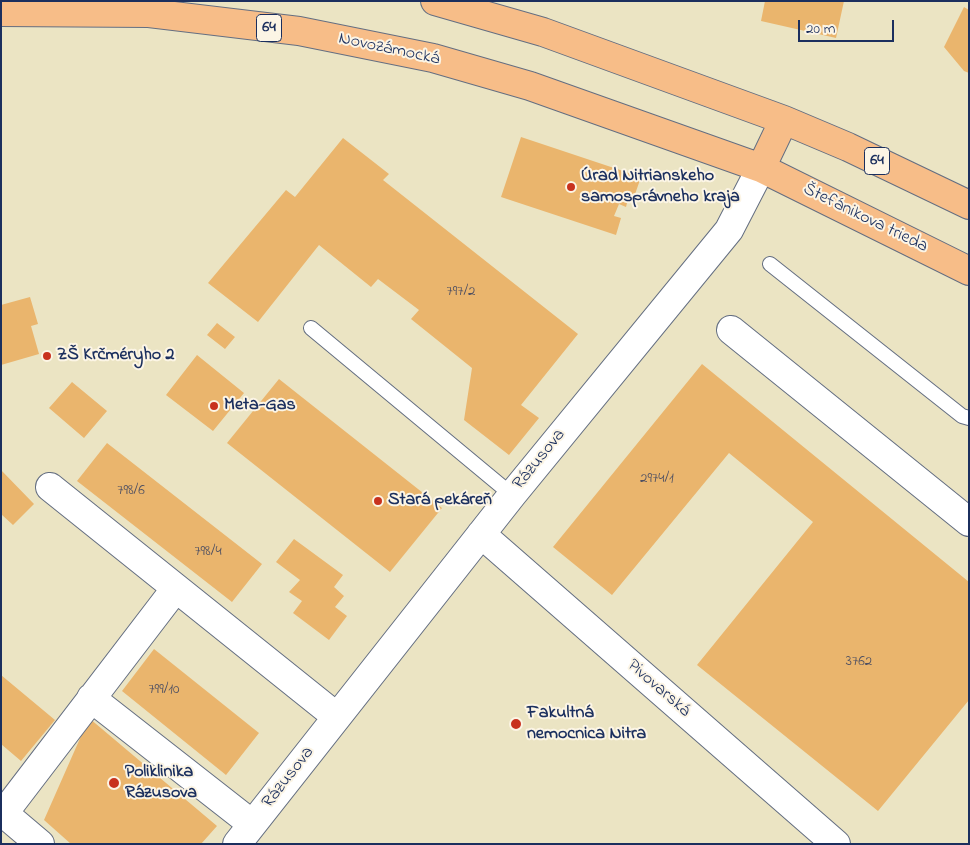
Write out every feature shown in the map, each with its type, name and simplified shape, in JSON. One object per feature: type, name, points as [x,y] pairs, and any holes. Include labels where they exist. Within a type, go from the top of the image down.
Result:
[{"type":"main road","name":"64","points":[[435,1],[543,32],[784,120],[857,151],[969,205]]},
{"type":"main road","name":"Novozámocká","points":[[1,12],[149,13],[299,31],[423,56],[530,86],[761,168]]},
{"type":"main road","points":[[761,168],[784,120]]},
{"type":"main road","name":"Štefánikova trieda","points":[[761,168],[969,272]]},
{"type":"street","name":"Rázusova","points":[[245,834],[480,534],[733,224],[761,168]]},
{"type":"street","points":[[731,330],[969,522]]},
{"type":"street","points":[[50,487],[337,717]]},
{"type":"street","name":"Pivovarská","points":[[480,534],[836,844]]},
{"type":"street","points":[[40,844],[2,812],[176,588]]},
{"type":"street","points":[[92,698],[245,834]]},
{"type":"lane","points":[[770,264],[962,416],[969,418]]},
{"type":"lane","points":[[311,328],[512,495]]},
{"type":"building","points":[[765,1],[844,1],[836,38],[761,21]]},
{"type":"building","points":[[964,7],[969,10],[969,73],[964,71],[944,47]]},
{"type":"building","name":"Úrad Nitrianskeho samosprávneho kraja","points":[[521,137],[641,177],[633,200],[628,199],[626,207],[619,204],[614,216],[621,218],[616,235],[501,197]]},
{"type":"building","points":[[343,138],[389,174],[383,180],[578,334],[521,405],[539,418],[509,455],[464,420],[472,368],[411,319],[419,310],[378,279],[371,287],[319,245],[258,322],[208,283],[286,190],[295,197]]},
{"type":"building","points":[[30,297],[38,324],[31,326],[39,354],[1,365],[1,305]]},
{"type":"building","points":[[217,323],[235,337],[225,349],[207,335]]},
{"type":"building","points":[[197,355],[244,393],[213,431],[166,395]]},
{"type":"building","points":[[702,364],[969,582],[969,700],[878,811],[697,665],[813,522],[729,453],[612,595],[553,547]]},
{"type":"building","points":[[279,379],[442,508],[390,572],[227,443]]},
{"type":"building","points":[[72,382],[107,411],[84,438],[49,408]]},
{"type":"building","points":[[107,443],[262,564],[232,602],[77,481]]},
{"type":"building","points":[[1,470],[34,504],[13,525],[1,514]]},
{"type":"building","points":[[294,539],[343,575],[334,587],[344,596],[335,607],[347,616],[329,640],[293,613],[302,601],[289,592],[300,580],[276,562]]},
{"type":"building","points":[[154,649],[259,733],[226,775],[122,691]]},
{"type":"building","points":[[1,675],[55,720],[21,761],[1,744]]},
{"type":"building","name":"Poliklinika Rázusova","points":[[89,718],[217,826],[201,844],[71,844],[44,820]]},
{"type":"place","name":"Úrad Nitrianskeho samosprávneho kraja","points":[[571,187]]},
{"type":"place","name":"ZŠ Krčméryho 2","points":[[47,356]]},
{"type":"place","name":"Meta-Gas","points":[[214,406]]},
{"type":"place","name":"Stará pekáreň","points":[[378,501]]},
{"type":"place","name":"Fakultná nemocnica Nitra","points":[[516,724]]},
{"type":"place","name":"Poliklinika Rázusova","points":[[114,783]]}]
